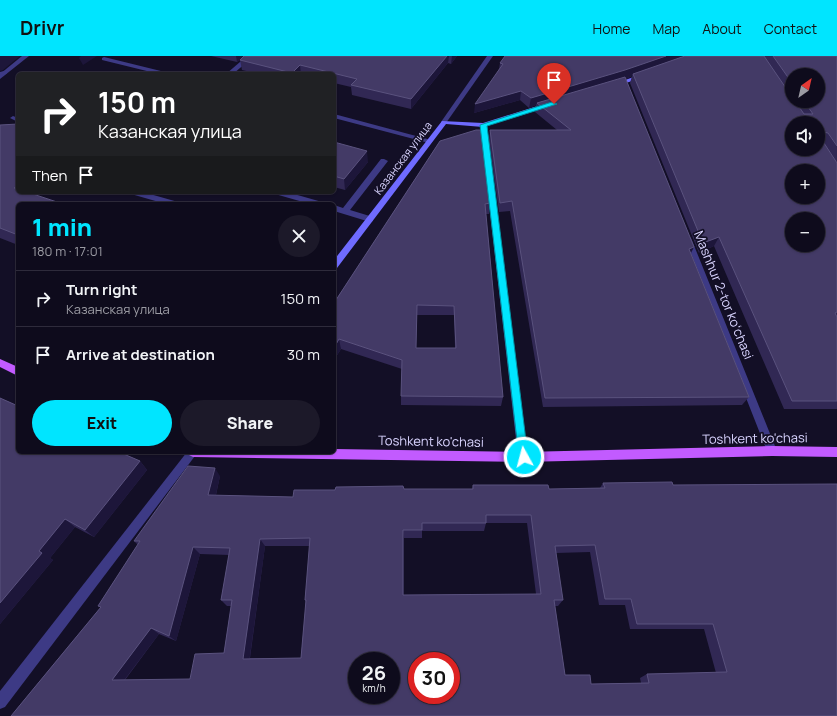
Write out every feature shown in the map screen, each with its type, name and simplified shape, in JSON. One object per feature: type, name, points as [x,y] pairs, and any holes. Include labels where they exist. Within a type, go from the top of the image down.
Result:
[{"type":"main road","points":[[0,363],[16,371]]},
{"type":"main road","name":"Toshkent ko'chasi","points":[[325,454],[524,457],[772,451],[837,452]]},
{"type":"street","points":[[1,74],[26,56]]},
{"type":"street","points":[[231,72],[251,56]]},
{"type":"street","points":[[444,122],[490,56]]},
{"type":"street","points":[[104,59],[159,72]]},
{"type":"street","points":[[610,86],[626,85],[654,72]]},
{"type":"street","name":"Казанская улица","points":[[336,263],[444,122],[483,125],[558,102]]},
{"type":"street","points":[[336,117],[429,141]]},
{"type":"street","points":[[483,125],[524,457]]},
{"type":"street","points":[[345,211],[384,161]]},
{"type":"street","points":[[141,194],[168,202]]},
{"type":"street","points":[[285,194],[312,202]]},
{"type":"street","points":[[336,209],[370,219]]},
{"type":"street","name":"Mashhur 2-tor koʻchasi","points":[[684,229],[772,451]]},
{"type":"street","points":[[0,702],[191,454]]},
{"type":"building","points":[[244,56],[447,56],[411,99],[351,85],[357,79],[336,74],[336,72],[328,72],[300,65],[293,72],[288,72],[240,60]]},
{"type":"building","points":[[505,56],[666,56],[531,98],[521,91],[475,104],[503,64],[500,63]]},
{"type":"building","points":[[685,56],[764,56],[785,87],[785,108],[800,108],[804,114],[813,114],[809,108],[825,108],[825,68],[785,68],[785,73],[773,56],[837,56],[837,146],[828,133],[825,132],[825,116],[785,116],[785,156],[825,156],[825,145],[837,163],[837,312],[835,313],[837,317],[837,401],[792,401],[719,237],[703,243],[633,74]]},
{"type":"building","points":[[625,77],[694,247],[689,249],[749,397],[545,398],[512,201],[500,203],[490,130],[571,130],[537,103]]},
{"type":"building","points":[[16,124],[16,186],[14,188],[16,188],[16,194],[33,194],[57,202],[16,202],[16,234],[0,228],[0,125]]},
{"type":"building","points":[[476,130],[481,130],[490,203],[485,204],[503,397],[401,396],[402,360],[339,339],[336,344],[336,300],[440,141]],"holes":[[[417,305],[454,306],[456,348],[416,348]]]},
{"type":"building","points":[[336,143],[367,151],[344,179],[336,177]]},
{"type":"building","points":[[0,398],[16,405],[16,454],[124,454],[140,461],[85,530],[65,519],[39,551],[42,553],[0,603]]},
{"type":"building","points":[[188,466],[215,468],[208,495],[293,497],[294,490],[335,490],[336,487],[403,486],[404,489],[473,489],[473,485],[548,485],[549,489],[605,488],[603,483],[672,482],[673,485],[837,484],[837,716],[11,716],[101,607],[98,606],[140,541],[134,541]],"holes":[[[486,515],[531,515],[541,594],[403,595],[403,530],[422,530],[422,523],[486,523]],[[310,538],[301,658],[243,659],[260,539]],[[595,545],[605,599],[631,599],[637,624],[713,624],[727,672],[647,674],[649,683],[591,684],[590,675],[565,675],[554,600],[563,600],[555,546]],[[193,547],[230,548],[221,600],[232,600],[224,653],[195,654],[190,679],[112,680],[151,628],[169,636]]]},
{"type":"route","points":[[524,457],[483,125],[554,104]]}]
